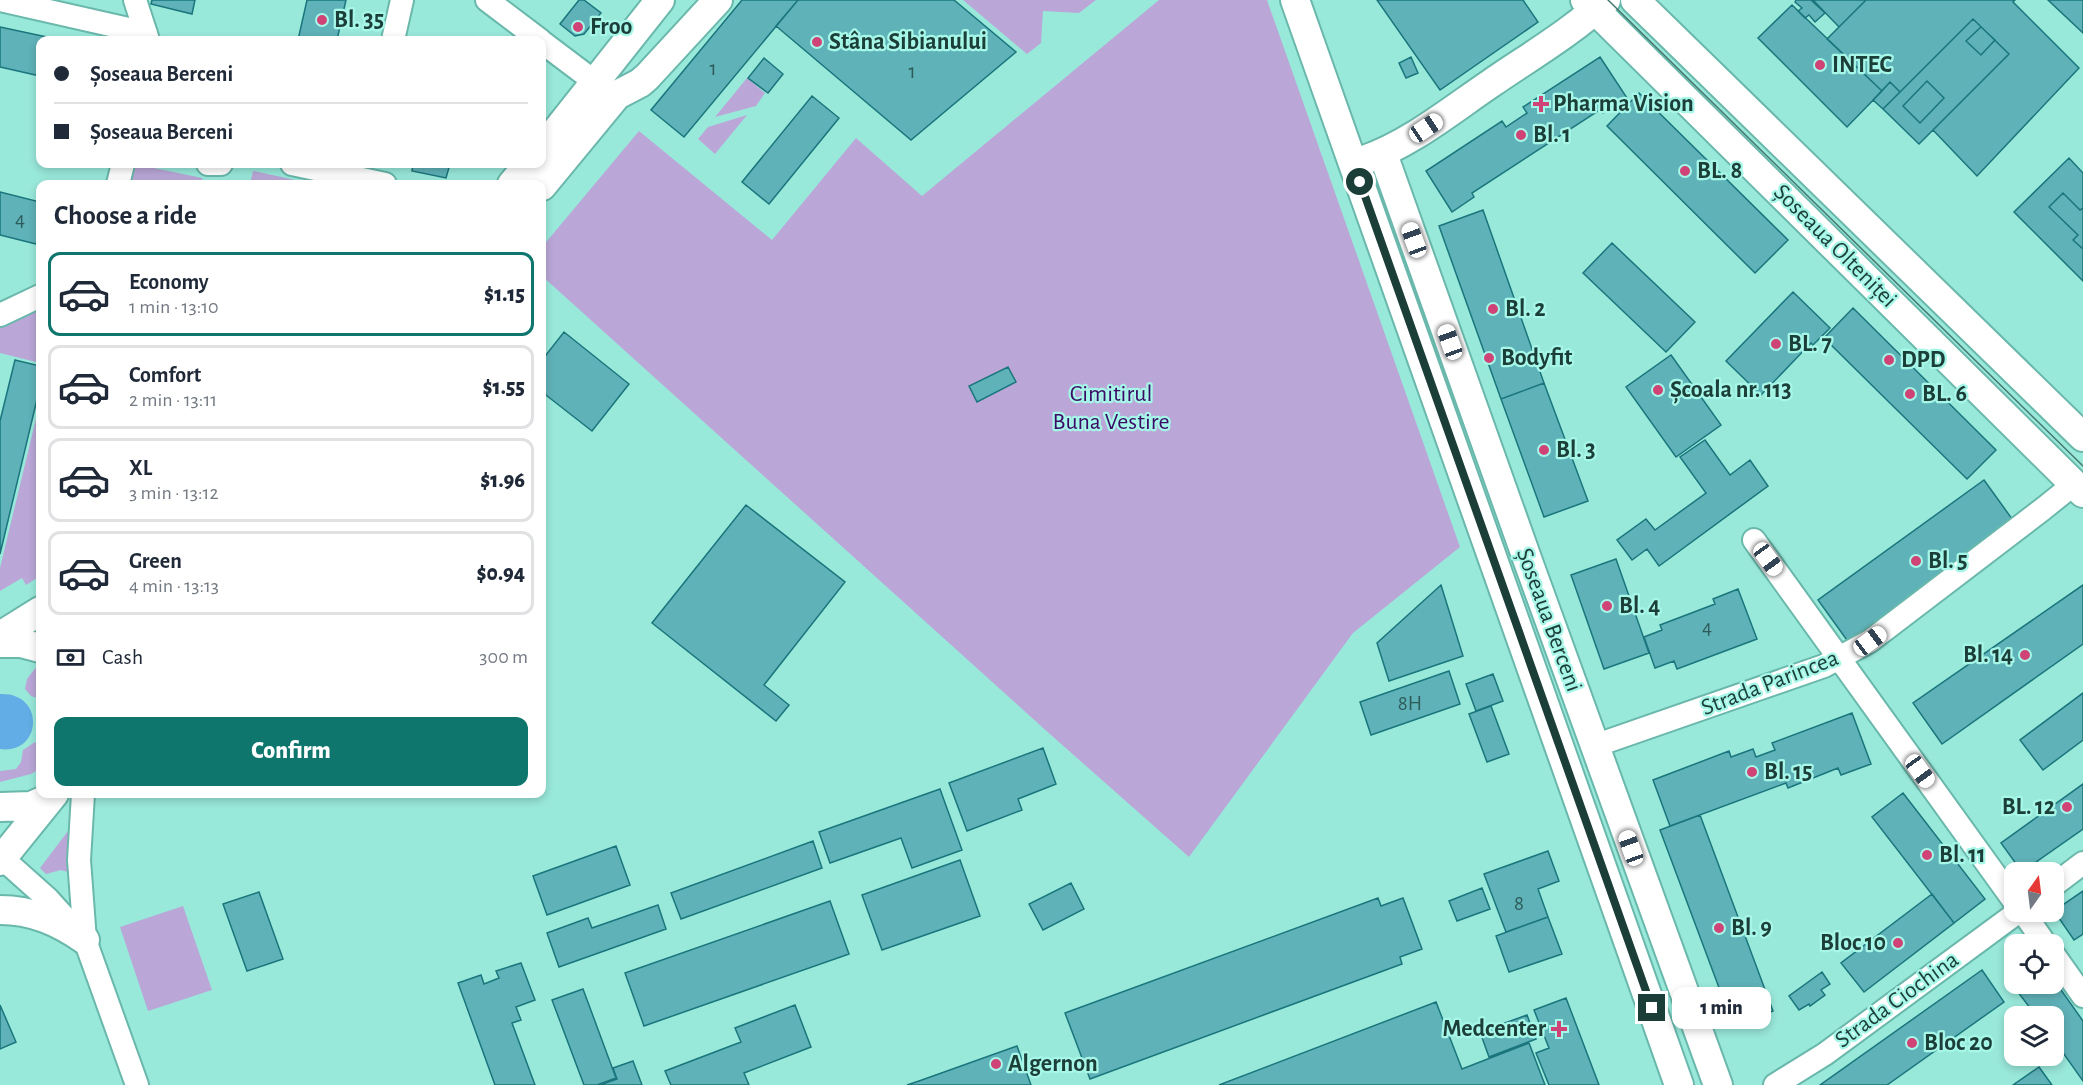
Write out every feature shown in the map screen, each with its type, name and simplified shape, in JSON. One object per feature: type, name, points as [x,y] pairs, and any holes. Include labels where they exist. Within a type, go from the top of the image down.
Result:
[{"type":"main road","points":[[546,145],[606,89],[634,70],[692,0]]},
{"type":"main road","points":[[606,89],[640,83],[718,0]]},
{"type":"main road","name":"Șoseaua Berceni","points":[[1295,0],[1679,1085]]},
{"type":"main road","name":"Șoseaua Olteniței","points":[[1635,0],[2083,437]]},
{"type":"main road","points":[[546,180],[660,2]]},
{"type":"main road","points":[[1354,164],[1383,154],[1414,136],[1580,23],[1595,3]]},
{"type":"main road","name":"Șoseaua Olteniței","points":[[1595,3],[2078,488]]},
{"type":"main road","name":"Șoseaua Berceni","points":[[1383,154],[1594,746],[1718,1085]]},
{"type":"main road","points":[[516,180],[526,168]]},
{"type":"main road","points":[[0,636],[36,614]]},
{"type":"main road","points":[[0,643],[21,643],[36,647]]},
{"type":"main road","points":[[0,807],[31,806],[47,798]]},
{"type":"main road","points":[[1,858],[49,798]]},
{"type":"main road","points":[[0,910],[20,911],[45,918],[68,928],[85,940]]},
{"type":"main road","points":[[1628,941],[1661,929]]},
{"type":"street","points":[[0,0],[143,36]]},
{"type":"street","points":[[135,0],[147,36]]},
{"type":"street","points":[[394,36],[402,0]]},
{"type":"street","points":[[488,0],[535,36]]},
{"type":"street","points":[[546,45],[606,89]]},
{"type":"street","points":[[333,168],[364,171],[379,180]]},
{"type":"street","points":[[0,315],[36,298]]},
{"type":"street","name":"Strada Parincea","points":[[1594,746],[1840,659],[1870,641],[2043,509],[2078,488]]},
{"type":"street","points":[[1754,540],[2004,887]]},
{"type":"street","points":[[83,798],[79,860],[85,940],[137,1085]]},
{"type":"street","points":[[1,858],[48,899],[85,940]]},
{"type":"street","points":[[2064,877],[2083,863]]},
{"type":"street","name":"Strada Ciochina","points":[[1775,1085],[1825,1054],[2004,922]]},
{"type":"street","points":[[2064,967],[2081,987]]},
{"type":"green space","points":[[963,0],[1096,0],[1079,13],[1043,11],[1041,43],[1027,54]]},
{"type":"green space","name":"Cimitirul Buna Vestire","points":[[1159,0],[1267,0],[1460,547],[1353,633],[1189,857],[546,280],[546,242],[639,131],[772,240],[856,138],[922,196]]},
{"type":"green space","points":[[747,78],[765,93],[756,106],[715,117]]},
{"type":"green space","points":[[747,115],[715,154],[698,139],[708,127]]},
{"type":"green space","points":[[131,168],[154,168],[202,178],[202,180],[128,180]]},
{"type":"green space","points":[[254,171],[295,180],[251,180]]},
{"type":"green space","points":[[36,305],[36,362],[0,353],[0,320]]},
{"type":"green space","points":[[36,419],[36,579],[26,585],[22,578],[0,591],[0,568]]},
{"type":"green space","points":[[36,667],[36,698],[25,689],[27,679]]},
{"type":"green space","points":[[36,743],[36,771],[0,782],[0,771],[16,769],[21,762],[23,750]]},
{"type":"green space","points":[[68,831],[71,873],[61,870],[46,874],[40,868]]},
{"type":"green space","points":[[183,906],[212,990],[148,1011],[120,927]]},
{"type":"water","points":[[0,694],[15,696],[25,703],[31,712],[33,723],[31,734],[24,743],[14,748],[0,749]]},
{"type":"building","points":[[152,0],[195,0],[192,14],[151,4]]},
{"type":"building","name":"Bl. 35","points":[[307,0],[346,0],[338,36],[299,36]]},
{"type":"building","points":[[579,0],[584,0],[601,13],[584,34],[575,36],[560,24]]},
{"type":"building","points":[[742,0],[798,0],[684,137],[651,110]]},
{"type":"building","points":[[798,0],[954,0],[1016,52],[911,140],[776,26]]},
{"type":"building","points":[[1377,0],[1523,0],[1538,22],[1440,90]]},
{"type":"building","points":[[1796,0],[1811,0],[1825,13],[1815,22],[1809,15],[1805,18],[1798,11],[1802,8],[1795,2]]},
{"type":"building","points":[[1813,0],[1866,0],[1839,27]]},
{"type":"building","points":[[1866,0],[2015,0],[2013,2],[2079,68],[1977,176],[1933,130],[2009,54],[1973,19],[1900,92],[1890,82],[1882,91],[1827,39]]},
{"type":"building","points":[[2048,0],[2083,0],[2083,33]]},
{"type":"building","name":"INTEC","points":[[1792,5],[1882,91],[1847,127],[1758,38]]},
{"type":"building","points":[[1973,19],[2009,54],[1919,144],[1883,109]]},
{"type":"building","points":[[0,27],[42,36],[36,36],[36,75],[0,67]]},
{"type":"building","points":[[1981,27],[1995,40],[1981,55],[1966,41]]},
{"type":"building","points":[[1411,57],[1418,73],[1406,78],[1399,63]]},
{"type":"building","name":"Bl. 1","points":[[1600,57],[1627,98],[1603,113],[1601,109],[1472,193],[1474,197],[1452,212],[1426,171],[1502,121],[1506,127],[1527,113],[1523,107]]},
{"type":"building","points":[[764,58],[783,74],[768,93],[748,78]]},
{"type":"building","points":[[1927,81],[1944,98],[1920,123],[1903,106]]},
{"type":"building","points":[[1890,82],[1900,92],[1883,109],[1873,100]]},
{"type":"building","name":"BL. 8","points":[[1639,93],[1788,240],[1755,273],[1607,126]]},
{"type":"building","points":[[812,96],[839,118],[769,204],[742,182]]},
{"type":"building","points":[[2069,158],[2083,173],[2083,281],[2014,212]]},
{"type":"building","points":[[412,168],[449,168],[446,178],[412,171]]},
{"type":"building","points":[[0,192],[36,201],[36,244],[0,235]]},
{"type":"building","points":[[2063,193],[2080,210],[2083,208],[2083,249],[2073,240],[2078,235],[2049,207]]},
{"type":"building","name":"Bl. 2","points":[[1483,210],[1544,383],[1501,399],[1439,226]]},
{"type":"building","points":[[1612,243],[1695,322],[1666,352],[1583,273]]},
{"type":"building","name":"BL. 7","points":[[1793,292],[1830,328],[1813,345],[1811,343],[1761,395],[1726,361]]},
{"type":"building","name":"BL. 6","points":[[1853,308],[1996,450],[1967,479],[1824,338]]},
{"type":"building","points":[[564,332],[629,384],[592,431],[546,395],[546,355]]},
{"type":"building","points":[[1671,355],[1721,425],[1676,457],[1626,387]]},
{"type":"building","points":[[15,360],[36,365],[36,404],[0,554],[0,421]]},
{"type":"building","points":[[1008,367],[1016,382],[977,402],[969,386]]},
{"type":"building","name":"Bl. 3","points":[[1544,383],[1588,501],[1544,517],[1501,399]]},
{"type":"building","points":[[1705,440],[1730,475],[1750,460],[1768,486],[1659,566],[1647,549],[1632,560],[1617,540],[1646,519],[1655,530],[1706,493],[1680,457]]},
{"type":"building","name":"Bl. 5","points":[[1984,480],[2015,523],[1849,643],[1818,600]]},
{"type":"building","points":[[746,505],[845,582],[764,685],[789,705],[776,721],[652,623]]},
{"type":"building","name":"Bl. 4","points":[[1616,559],[1649,653],[1604,669],[1571,575]]},
{"type":"building","points":[[1441,585],[1463,656],[1389,681],[1377,643]]},
{"type":"building","name":"Bl. 14","points":[[2083,585],[2083,644],[1942,744],[1913,703]]},
{"type":"building","points":[[1738,589],[1757,639],[1677,669],[1674,661],[1655,668],[1644,637],[1662,630],[1660,625],[1715,604],[1713,599]]},
{"type":"building","points":[[1449,671],[1460,704],[1371,735],[1360,702]]},
{"type":"building","points":[[1493,674],[1503,701],[1476,711],[1466,684]]},
{"type":"building","points":[[2083,693],[2083,740],[2043,770],[2020,740]]},
{"type":"building","points":[[1491,706],[1509,754],[1487,762],[1469,714]]},
{"type":"building","name":"Bl. 15","points":[[1852,713],[1871,764],[1841,775],[1838,768],[1788,788],[1786,783],[1670,826],[1653,780],[1729,751],[1731,757],[1753,749],[1756,757],[1775,750],[1772,743]]},
{"type":"building","points":[[1043,748],[1056,784],[1018,799],[1022,810],[967,831],[949,783]]},
{"type":"building","name":"BL. 12","points":[[2083,784],[2083,829],[2036,862],[2015,862],[2001,843]]},
{"type":"building","points":[[940,789],[962,850],[912,868],[901,838],[830,863],[819,832]]},
{"type":"building","name":"Bl. 11","points":[[1903,793],[1985,899],[1954,923],[1872,817]]},
{"type":"building","name":"Bl. 9","points":[[1700,815],[1773,1011],[1733,1025],[1660,830]]},
{"type":"building","points":[[813,841],[822,868],[681,919],[671,893]]},
{"type":"building","points":[[616,846],[630,885],[547,915],[533,876]]},
{"type":"building","points":[[1548,851],[1559,881],[1538,889],[1548,917],[1506,932],[1484,874]]},
{"type":"building","points":[[960,860],[980,916],[882,950],[862,895]]},
{"type":"building","points":[[1071,883],[1084,909],[1043,930],[1029,904]]},
{"type":"building","points":[[1482,888],[1490,909],[1457,921],[1449,901]]},
{"type":"building","points":[[2083,891],[2083,934],[2074,940],[2062,922],[2064,922],[2064,904]]},
{"type":"building","points":[[259,892],[283,959],[247,971],[223,904]]},
{"type":"building","name":"Bloc 10","points":[[1932,894],[1954,923],[1864,992],[1841,963]]},
{"type":"building","points":[[1378,898],[1381,906],[1403,898],[1422,949],[1400,957],[1402,964],[1090,1079],[1065,1013]]},
{"type":"building","points":[[830,901],[849,954],[644,1026],[625,973]]},
{"type":"building","points":[[658,905],[666,929],[559,967],[547,933],[588,918],[592,928]]},
{"type":"building","points":[[1548,917],[1562,954],[1509,972],[1496,936]]},
{"type":"building","points":[[521,963],[535,1000],[516,1007],[521,1020],[512,1023],[535,1085],[495,1085],[458,983],[481,975],[484,984],[499,978],[496,971]]},
{"type":"building","name":"Bloc 20","points":[[1982,970],[2004,1002],[1887,1085],[1820,1085]]},
{"type":"building","points":[[1822,972],[1830,984],[1821,990],[1825,995],[1810,1006],[1809,1004],[1799,1010],[1789,996]]},
{"type":"building","points":[[583,989],[616,1078],[597,1085],[584,1085],[552,1000]]},
{"type":"building","points":[[2019,994],[2064,994],[2083,1021],[2083,1081],[2064,1054],[2064,1006],[2029,1006]]},
{"type":"building","name":"Medcenter","points":[[1566,998],[1599,1085],[1549,1085],[1536,1053],[1549,1048],[1534,1010]]},
{"type":"building","points":[[1436,1002],[1462,1069],[1529,1043],[1545,1085],[1219,1085]]},
{"type":"building","points":[[0,1005],[16,1042],[0,1049]]},
{"type":"building","points":[[795,1005],[811,1047],[744,1073],[749,1085],[671,1085],[665,1071],[741,1042],[735,1028]]},
{"type":"building","points":[[1527,1015],[1536,1039],[1489,1057],[1480,1032]]},
{"type":"building","name":"Algernon","points":[[1017,1046],[1031,1085],[907,1085],[919,1081]]},
{"type":"building","points":[[633,1061],[642,1085],[600,1085],[617,1079],[613,1068]]},
{"type":"building","points":[[2039,1067],[2052,1085],[2013,1085]]},
{"type":"tram line","points":[[1608,0],[2083,466]]},
{"type":"place","name":"Bl. 35","points":[[322,20]]},
{"type":"place","name":"Froo","points":[[578,27]]},
{"type":"place","name":"Stâna Sibianului","points":[[817,42]]},
{"type":"place","name":"INTEC","points":[[1820,65]]},
{"type":"place","name":"Pharma Vision","points":[[1541,104]]},
{"type":"place","name":"Bl. 1","points":[[1521,135]]},
{"type":"place","name":"BL. 8","points":[[1685,171]]},
{"type":"place","name":"Bl. 2","points":[[1493,309]]},
{"type":"place","name":"BL. 7","points":[[1776,344]]},
{"type":"place","name":"Bodyfit","points":[[1489,358]]},
{"type":"place","name":"DPD","points":[[1889,360]]},
{"type":"place","name":"Școala nr. 113","points":[[1658,390]]},
{"type":"place","name":"BL. 6","points":[[1910,394]]},
{"type":"place","name":"Bl. 3","points":[[1544,450]]},
{"type":"place","name":"Bl. 5","points":[[1916,561]]},
{"type":"place","name":"Bl. 4","points":[[1607,606]]},
{"type":"place","name":"Bl. 14","points":[[2025,655]]},
{"type":"place","name":"Bl. 15","points":[[1752,772]]},
{"type":"place","name":"BL. 12","points":[[2067,807]]},
{"type":"place","name":"Bl. 11","points":[[1927,855]]},
{"type":"place","name":"Bl. 9","points":[[1719,928]]},
{"type":"place","name":"Bloc 10","points":[[1898,943]]},
{"type":"place","name":"Medcenter","points":[[1559,1029]]},
{"type":"place","name":"Bloc 20","points":[[1912,1043]]},
{"type":"place","name":"Algernon","points":[[996,1064]]},
{"type":"route","points":[[1360,182],[1652,1008]]}]
